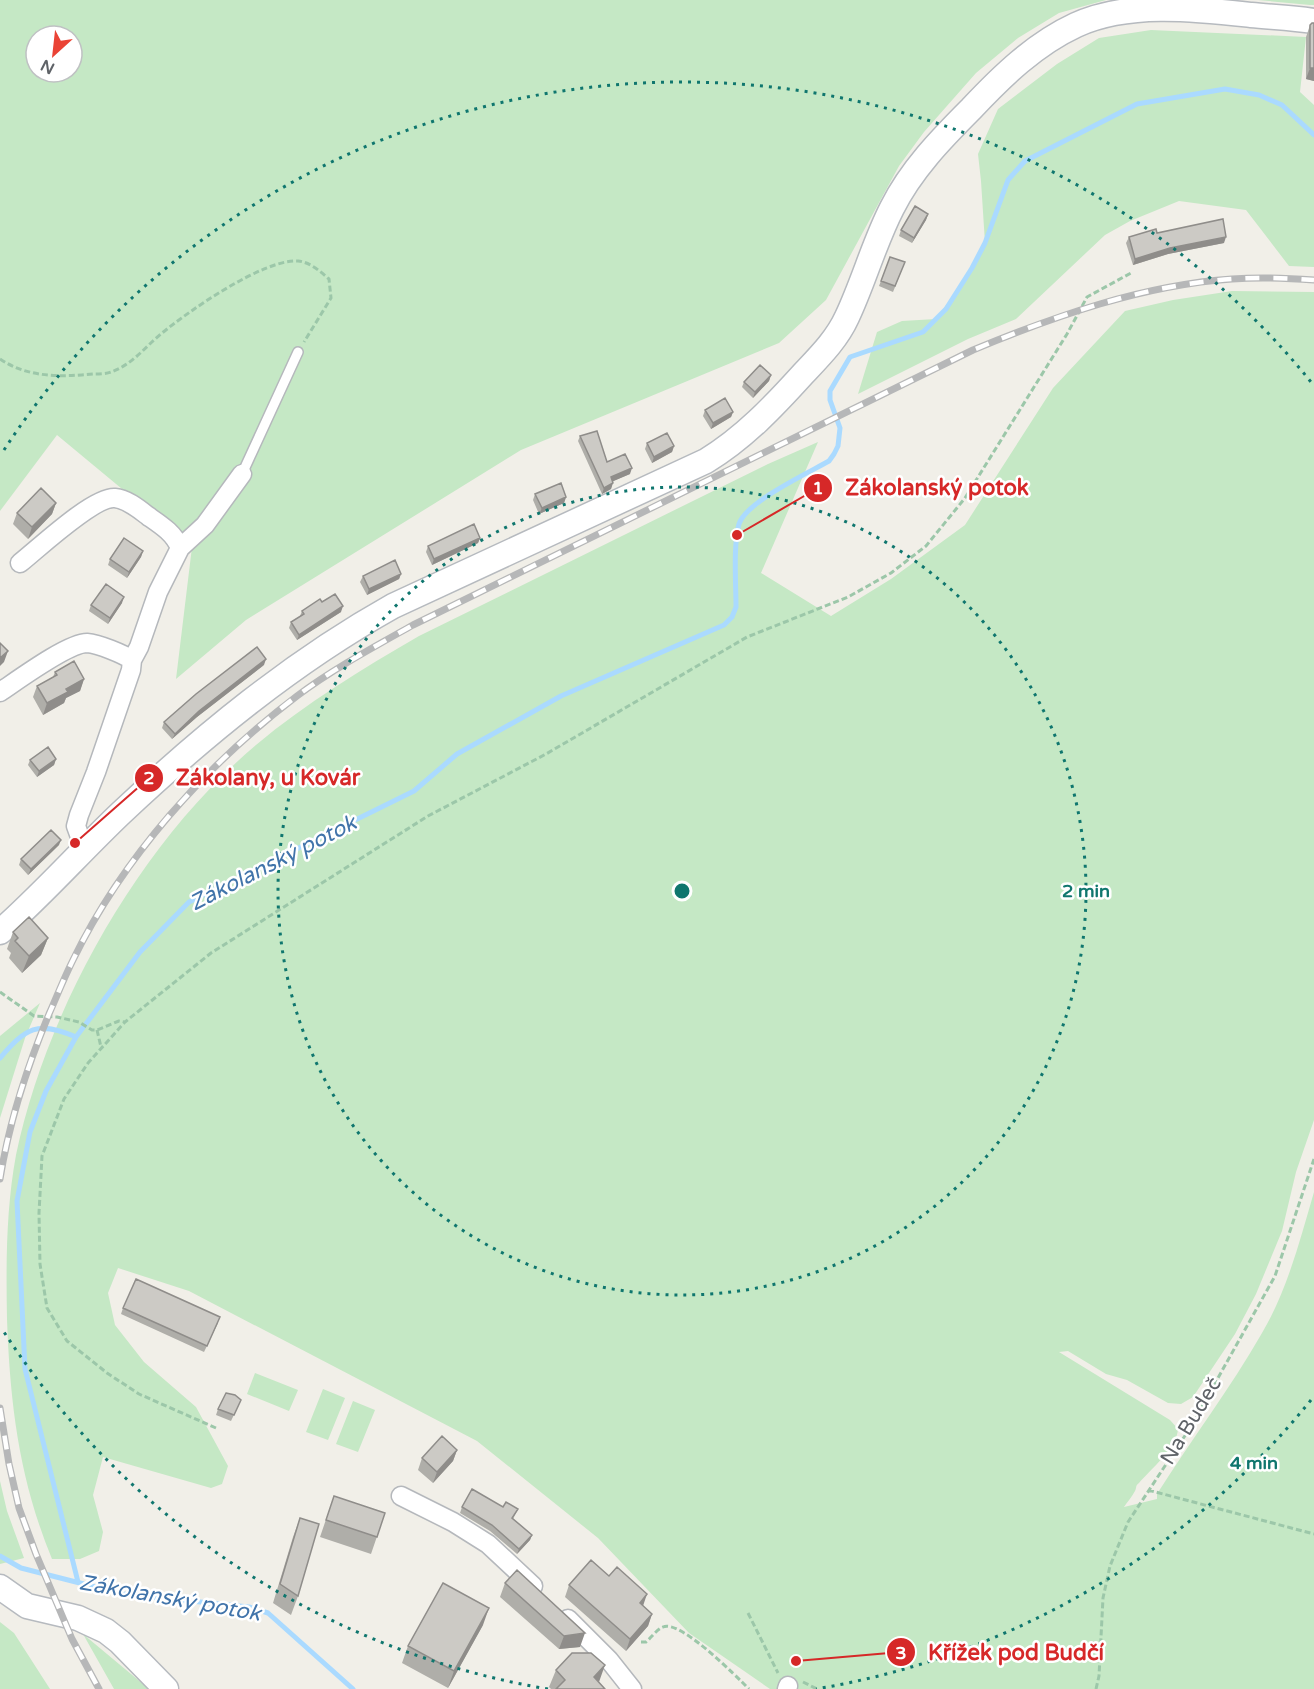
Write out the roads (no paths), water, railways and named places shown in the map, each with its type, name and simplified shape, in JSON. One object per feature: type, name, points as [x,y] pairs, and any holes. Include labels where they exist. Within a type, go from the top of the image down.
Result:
[{"type":"main road","points":[[0,932],[153,784],[237,711],[351,630],[393,606],[706,461],[740,438],[831,344],[847,318],[892,208],[912,174],[941,140],[1001,78],[1039,46],[1078,24],[1119,13],[1180,9],[1314,21]]},
{"type":"main road","points":[[0,1587],[27,1606],[78,1618],[106,1631],[120,1642],[166,1689]]},
{"type":"street","points":[[87,848],[76,826],[79,814],[96,772],[131,670],[132,660],[139,647],[158,591],[180,548],[210,519],[242,474]]},
{"type":"street","points":[[20,563],[90,507],[104,499],[116,498],[127,502],[176,537],[180,548]]},
{"type":"street","points":[[0,692],[67,649],[87,643],[123,654],[132,660]]},
{"type":"street","points":[[401,1496],[453,1522],[488,1545],[609,1660],[632,1689]]},
{"type":"lane","points":[[242,474],[298,352]]},
{"type":"waterway","name":"Zákolanský potok","points":[[0,1058],[17,1040],[33,1030],[51,1029],[76,1037],[140,952],[189,902],[414,791],[457,754],[561,696],[724,625],[732,617],[736,607],[736,543],[739,524],[744,515],[779,489],[829,461],[838,446],[840,428],[830,400],[830,391],[850,357],[923,332],[946,309],[985,243],[1008,180],[1025,161],[1137,104],[1225,89],[1259,95],[1282,105],[1314,135]]},
{"type":"waterway","points":[[76,1037],[46,1091],[30,1132],[17,1201],[25,1369],[78,1582]]},
{"type":"waterway","name":"Zákolanský potok","points":[[0,1556],[21,1568],[123,1594],[249,1607],[268,1613],[353,1689]]},
{"type":"railway","points":[[0,1179],[14,1116],[41,1034],[73,960],[116,885],[142,849],[199,783],[263,723],[311,686],[413,625],[973,350],[1004,337],[1100,304],[1166,288],[1242,278],[1314,280]]},
{"type":"railway","points":[[0,1408],[19,1508],[72,1639],[99,1689]]},
{"type":"place","name":"Zákolanský potok","points":[[737,535]]},
{"type":"place","name":"Zákolany, u Kovár","points":[[75,843]]},
{"type":"place","name":"Křížek pod Budčí","points":[[796,1661]]}]
